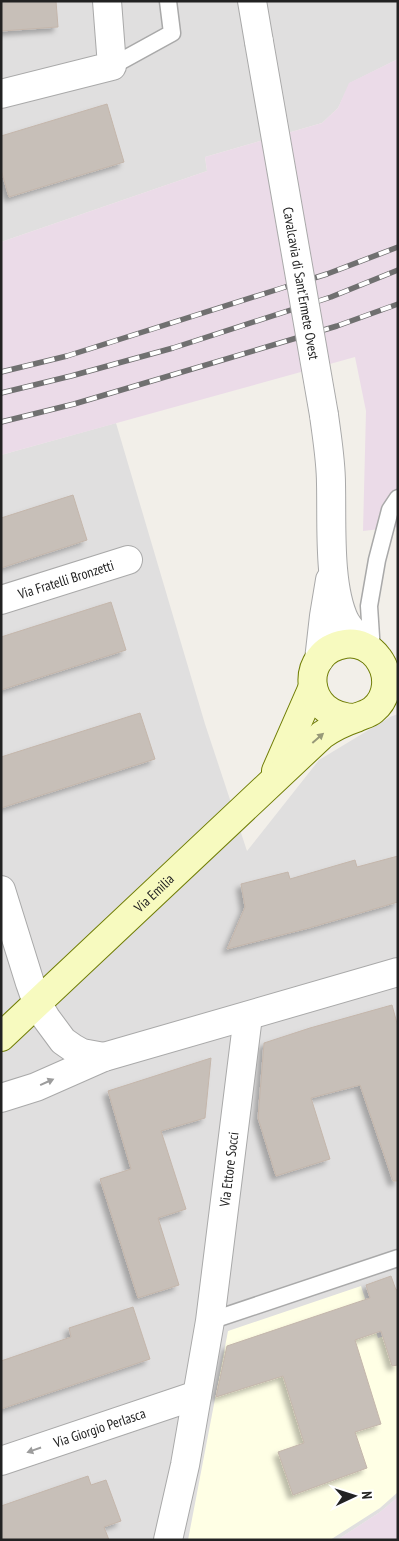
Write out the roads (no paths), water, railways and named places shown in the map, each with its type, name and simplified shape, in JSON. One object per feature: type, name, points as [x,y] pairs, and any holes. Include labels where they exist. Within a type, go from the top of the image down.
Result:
[{"type":"main road","points":[[319,660],[333,648],[347,644],[356,644],[379,654]]},
{"type":"main road","name":"Via Emilia","points":[[1,1037],[322,734],[372,710],[389,697],[385,692],[386,671],[379,654]]},
{"type":"main road","name":"Via Emilia","points":[[270,784],[312,689],[313,673],[319,660]]},
{"type":"main road","points":[[312,689],[317,699],[329,712],[342,717],[356,718]]},
{"type":"street","points":[[1,94],[112,66],[107,1]]},
{"type":"street","name":"Cavalcavia di Sant'Ermete Ovest","points":[[252,1],[324,415],[331,480],[333,566]]},
{"type":"street","name":"Via Fratelli Bronzetti","points":[[1,600],[128,560]]},
{"type":"street","points":[[333,566],[339,604],[345,620],[353,633],[379,654]]},
{"type":"street","points":[[319,660],[324,616],[333,566]]},
{"type":"street","points":[[1,890],[8,938],[37,1003],[46,1018],[63,1041],[82,1053],[104,1057]]},
{"type":"street","points":[[7,1090],[104,1057],[398,972]]},
{"type":"street","name":"Via Ettore Socci","points":[[168,1540],[185,1465],[210,1321],[248,1016]]},
{"type":"street","name":"Via Giorgio Perlasca","points":[[1,1461],[197,1395]]},
{"type":"lane","points":[[112,66],[172,33],[168,1]]},
{"type":"lane","points":[[379,654],[369,606],[377,560],[390,510],[398,498]]},
{"type":"lane","points":[[210,1321],[398,1258]]},
{"type":"railway","points":[[1,372],[67,356],[327,274],[398,247]]},
{"type":"railway","points":[[1,393],[173,348],[331,297],[398,270]]},
{"type":"railway","points":[[1,422],[74,404],[337,326],[398,304]]}]
